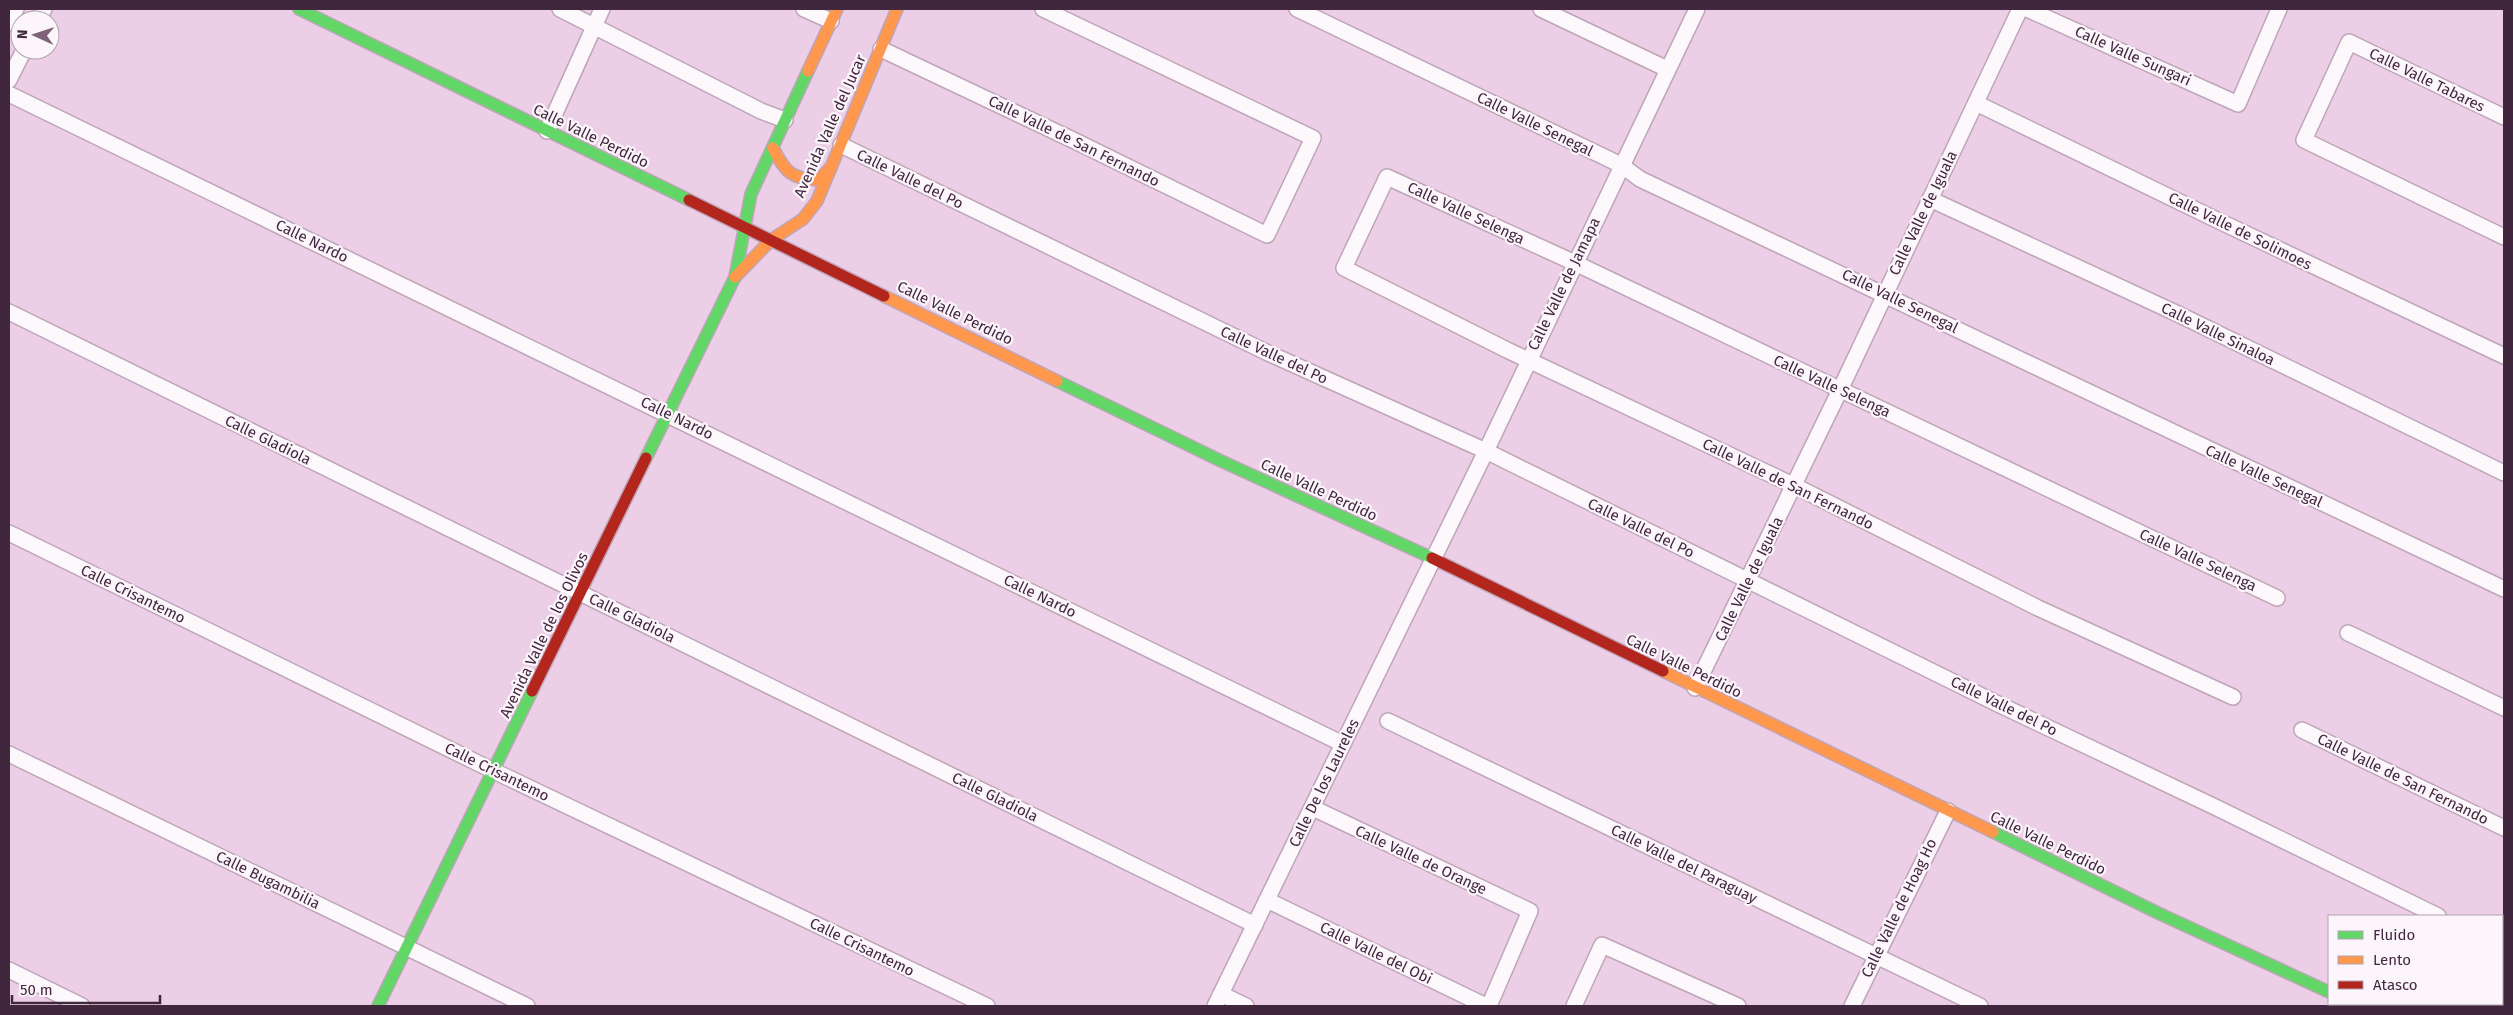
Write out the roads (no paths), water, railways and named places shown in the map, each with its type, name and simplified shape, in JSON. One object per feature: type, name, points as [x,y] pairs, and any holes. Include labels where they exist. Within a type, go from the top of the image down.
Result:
[{"type":"street","points":[[9,23],[16,9]]},
{"type":"street","name":"Calle Valle Perdido","points":[[299,9],[1211,456],[1432,558],[2158,913],[2328,992]]},
{"type":"street","points":[[560,9],[761,111],[784,120]]},
{"type":"street","points":[[547,131],[602,9]]},
{"type":"street","points":[[745,228],[751,194],[834,15],[804,9]]},
{"type":"street","name":"Avenida Valle del Jucar","points":[[771,240],[803,218],[817,201],[897,9]]},
{"type":"street","name":"Calle Valle de San Fernando","points":[[880,49],[1073,140],[1267,235],[1313,138],[1044,9]]},
{"type":"street","name":"Calle Valle Senegal","points":[[1297,9],[1621,165],[1640,179],[1884,293],[2504,590]]},
{"type":"street","points":[[1541,9],[1666,69]]},
{"type":"street","name":"Calle Valle de Jamapa","points":[[1432,558],[1486,451],[1666,69],[1697,9]]},
{"type":"street","name":"Calle Valle de Iguala","points":[[1696,688],[1749,581],[2020,9]]},
{"type":"street","name":"Calle Valle Sungari","points":[[2027,9],[2238,104],[2279,9]]},
{"type":"street","name":"Calle Valle Tabares","points":[[2504,117],[2349,42],[2304,140],[2504,237]]},
{"type":"street","points":[[9,80],[19,60]]},
{"type":"street","name":"Calle Nardo","points":[[9,94],[1344,744]]},
{"type":"street","name":"Calle Valle de Solimoes","points":[[1976,103],[2504,356]]},
{"type":"street","name":"Calle Valle del Po","points":[[841,145],[1268,354],[1486,451],[2436,915]]},
{"type":"street","points":[[773,148],[784,170],[800,180],[819,180],[831,167]]},
{"type":"street","name":"Calle Valle Selenga","points":[[1344,268],[1387,177],[1575,263],[2277,598]]},
{"type":"street","name":"Calle Valle Sinaloa","points":[[1930,199],[2178,314],[2504,473]]},
{"type":"street","name":"Avenida Valle de los Olivos","points":[[378,1006],[582,594],[735,277],[745,228]]},
{"type":"street","name":"Avenida Valle de los Olivos","points":[[735,277],[771,240]]},
{"type":"street","name":"Calle Valle de San Fernando","points":[[1344,268],[1528,359],[1793,485],[2038,608],[2233,697]]},
{"type":"street","name":"Calle Gladiola","points":[[9,312],[1254,925]]},
{"type":"street","name":"Calle Crisantemo","points":[[9,533],[494,770],[987,1006]]},
{"type":"street","name":"Calle De los Laureles","points":[[1218,1000],[1344,744],[1432,558]]},
{"type":"street","points":[[2348,633],[2504,708]]},
{"type":"street","name":"Calle Valle del Paraguay","points":[[1388,721],[1980,1006]]},
{"type":"street","name":"Calle Valle de San Fernando","points":[[2302,730],[2504,828]]},
{"type":"street","name":"Calle Bugambilia","points":[[9,754],[527,1006]]},
{"type":"street","name":"Calle Valle de Orange","points":[[1312,808],[1530,911],[1488,1006]]},
{"type":"street","name":"Calle Valle de Hoag Ho","points":[[1852,1006],[1948,811]]},
{"type":"street","name":"Calle Valle del Obi","points":[[1267,900],[1488,1006]]},
{"type":"street","points":[[1574,1006],[1602,945],[1738,1006]]},
{"type":"street","points":[[9,970],[82,1006]]},
{"type":"street","points":[[1218,1000],[1246,1006]]}]
